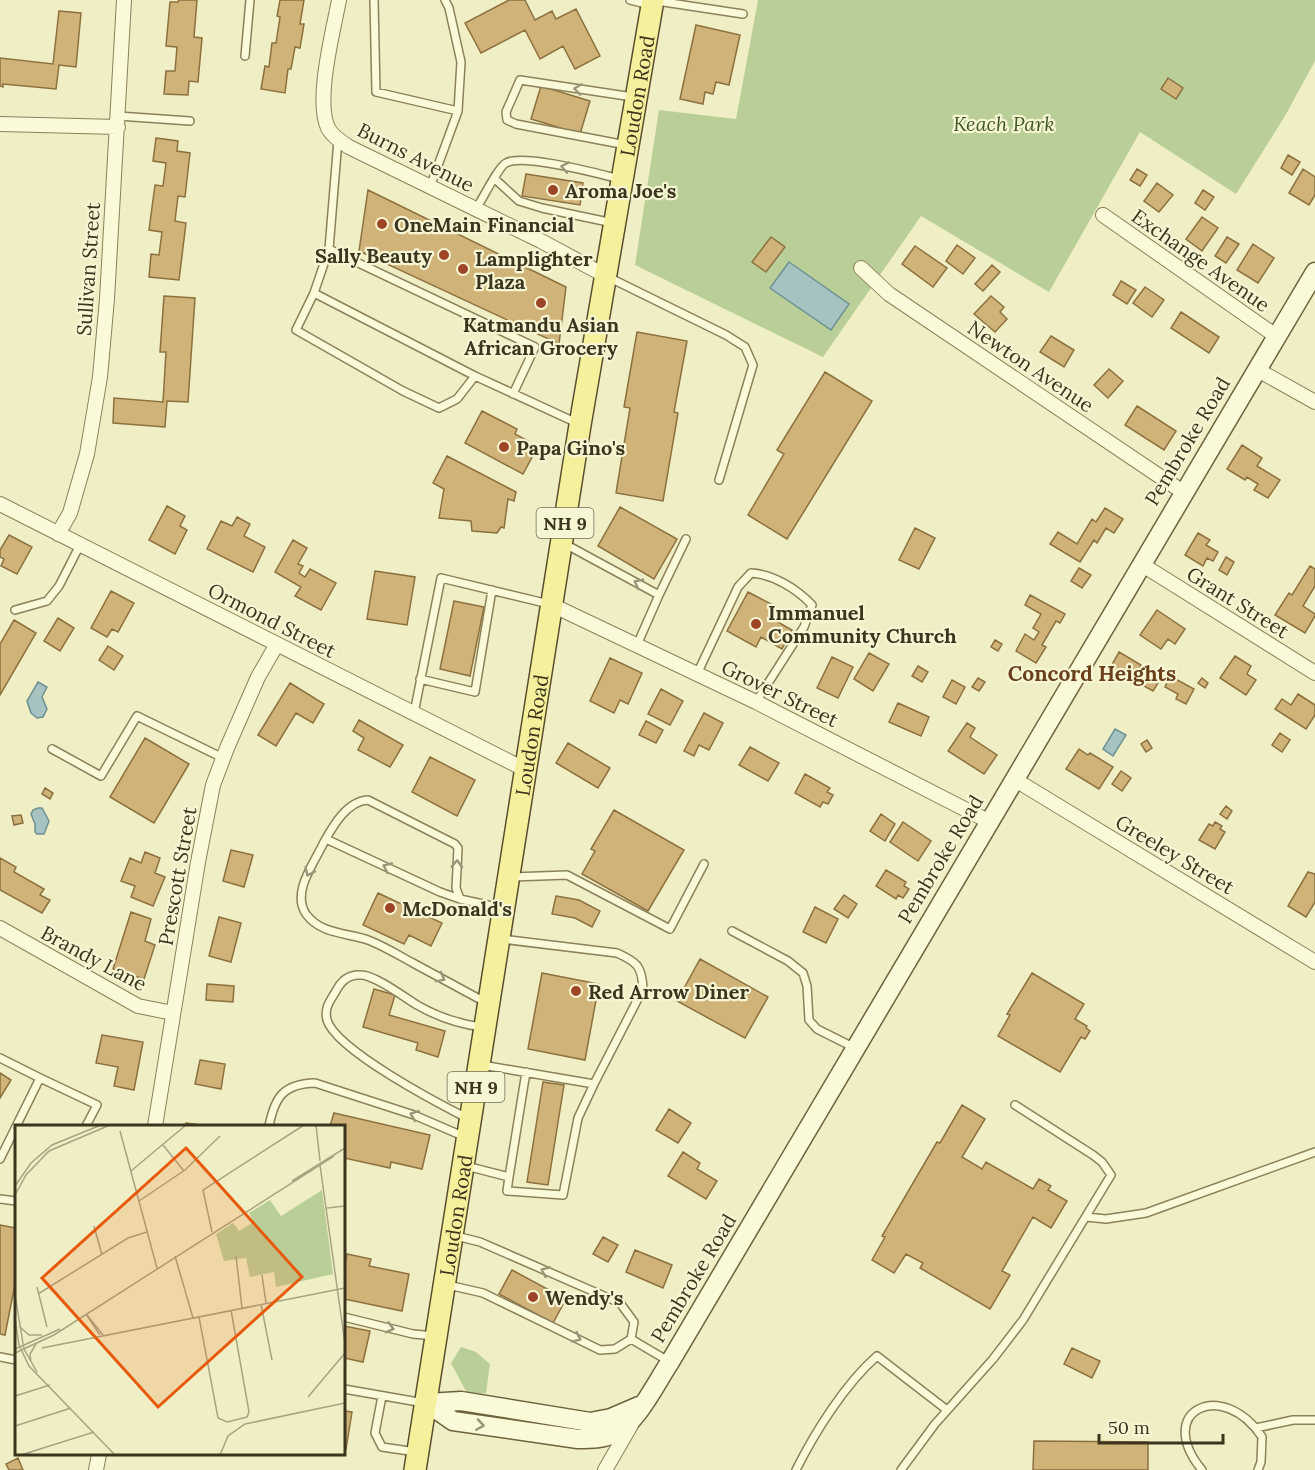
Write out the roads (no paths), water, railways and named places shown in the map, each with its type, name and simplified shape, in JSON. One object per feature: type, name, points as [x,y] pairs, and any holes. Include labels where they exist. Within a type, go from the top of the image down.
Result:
[{"type":"main road","name":"Loudon Road","points":[[417,1461],[580,424],[653,2]]},
{"type":"street","name":"Sullivan Street","points":[[58,534],[70,513],[87,454],[100,377],[107,299],[124,0]]},
{"type":"street","name":"Burns Avenue","points":[[339,0],[323,98],[324,117],[329,131],[338,140],[606,276]]},
{"type":"street","points":[[0,124],[118,122]]},
{"type":"street","name":"Exchange Avenue","points":[[1103,215],[1276,336]]},
{"type":"street","name":"Newton Avenue","points":[[861,268],[889,294],[1183,492]]},
{"type":"street","name":"Pembroke Road","points":[[604,1470],[1315,272]]},
{"type":"street","points":[[1256,369],[1315,402]]},
{"type":"street","name":"Ormond Street","points":[[0,504],[526,770]]},
{"type":"street","name":"Grant Street","points":[[1141,564],[1315,674]]},
{"type":"street","name":"Grover Street","points":[[552,605],[756,702],[988,821]]},
{"type":"street","name":"Prescott Street","points":[[155,1125],[213,785],[258,677],[277,644]]},
{"type":"street","name":"Greeley Street","points":[[1014,779],[1315,962]]},
{"type":"street","name":"Brandy Lane","points":[[0,928],[138,1006],[173,1013]]},
{"type":"street","points":[[427,1403],[453,1421],[570,1430],[590,1422],[612,1419],[643,1403]]},
{"type":"street","points":[[96,1470],[99,1455]]},
{"type":"lane","points":[[245,56],[250,0]]},
{"type":"lane","points":[[374,0],[376,92],[458,111]]},
{"type":"lane","points":[[630,0],[743,14]]},
{"type":"lane","points":[[430,187],[458,111],[461,62],[448,1]]},
{"type":"lane","points":[[628,145],[516,124],[507,120],[506,112],[520,80],[636,98]]},
{"type":"lane","points":[[118,122],[190,122]]},
{"type":"lane","points":[[338,140],[329,249],[314,293],[296,330],[403,391],[439,408],[457,399],[475,376]]},
{"type":"lane","points":[[476,209],[495,179],[499,168],[507,162],[525,160],[622,180]]},
{"type":"lane","points":[[495,179],[519,201],[616,223]]},
{"type":"lane","points":[[329,249],[535,347],[513,394]]},
{"type":"lane","points":[[606,276],[726,335],[745,347],[753,365],[718,480]]},
{"type":"lane","points":[[314,293],[475,376],[580,424]]},
{"type":"lane","points":[[637,645],[686,538]]},
{"type":"lane","points":[[562,542],[659,595]]},
{"type":"lane","points":[[15,610],[47,601],[58,586],[80,545]]},
{"type":"lane","points":[[697,674],[738,587],[751,573],[761,573],[800,592],[812,605],[804,627],[756,702]]},
{"type":"lane","points":[[414,713],[441,578],[552,605]]},
{"type":"lane","points":[[420,679],[475,692],[492,590]]},
{"type":"lane","points":[[52,749],[101,776],[137,716],[223,758]]},
{"type":"lane","points":[[460,898],[456,888],[458,848],[455,844],[368,800],[361,800],[354,804],[338,819],[302,889],[305,913],[324,928],[370,941],[388,949],[489,1005]]},
{"type":"lane","points":[[326,839],[440,892],[503,908]]},
{"type":"lane","points":[[509,877],[567,875],[670,929],[704,864]]},
{"type":"lane","points":[[732,931],[788,961],[803,973],[807,986],[809,1020],[817,1029],[855,1048]]},
{"type":"lane","points":[[500,939],[617,953],[634,961],[643,975],[643,989],[578,1118],[563,1195],[507,1191],[525,1072]]},
{"type":"lane","points":[[469,1129],[379,1069],[332,1031],[327,1019],[327,1007],[340,983],[352,975],[363,974],[392,988],[436,1015],[459,1024],[486,1027]]},
{"type":"lane","points":[[0,1058],[97,1105],[87,1125]]},
{"type":"lane","points":[[480,1064],[594,1084]]},
{"type":"lane","points":[[17,1125],[40,1078]]},
{"type":"lane","points":[[269,1125],[279,1098],[288,1088],[299,1083],[315,1083],[414,1115],[469,1129]]},
{"type":"lane","points":[[901,1470],[947,1410],[993,1359],[1023,1320],[1111,1175],[1102,1162],[1093,1155],[1015,1105]]},
{"type":"lane","points":[[0,1159],[15,1129]]},
{"type":"lane","points":[[1086,1217],[1106,1219],[1146,1213],[1315,1152]]},
{"type":"lane","points":[[464,1166],[509,1176]]},
{"type":"lane","points":[[0,1199],[15,1201]]},
{"type":"lane","points":[[445,1285],[483,1293],[600,1350],[615,1349],[631,1339],[634,1322],[620,1304],[480,1242],[453,1235]]},
{"type":"lane","points":[[345,1317],[413,1334],[437,1336]]},
{"type":"lane","points":[[631,1339],[670,1362]]},
{"type":"lane","points":[[796,1470],[832,1410],[866,1366],[877,1356],[947,1410]]},
{"type":"lane","points":[[0,1358],[15,1360]]},
{"type":"lane","points":[[345,1389],[427,1403]]},
{"type":"lane","points":[[382,1396],[375,1433],[382,1447],[417,1461]]},
{"type":"lane","points":[[1203,1470],[1188,1449],[1185,1426],[1190,1417],[1208,1405],[1228,1408],[1242,1415],[1256,1428],[1263,1443],[1258,1470]]},
{"type":"lane","points":[[1256,1428],[1293,1420],[1315,1420]]},
{"type":"water","points":[[789,262],[849,304],[831,330],[770,288]]},
{"type":"water","points":[[38,682],[47,687],[42,697],[47,709],[43,717],[37,718],[31,713],[27,701]]},
{"type":"water","points":[[1115,729],[1126,735],[1113,756],[1103,749]]},
{"type":"water","points":[[38,808],[42,808],[49,821],[44,834],[35,832],[31,814]]},
{"type":"place","name":"Aroma Joe's","points":[[553,190]]},
{"type":"place","name":"OneMain Financial","points":[[382,224]]},
{"type":"place","name":"Sally Beauty","points":[[444,255]]},
{"type":"place","name":"Lamplighter Plaza","points":[[463,269]]},
{"type":"place","name":"Katmandu Asian African Grocery","points":[[541,303]]},
{"type":"place","name":"Papa Gino's","points":[[504,447]]},
{"type":"place","name":"Immanuel Community Church","points":[[756,624]]},
{"type":"place","name":"McDonald's","points":[[390,908]]},
{"type":"place","name":"Red Arrow Diner","points":[[576,991]]},
{"type":"place","name":"Wendy's","points":[[533,1297]]},
{"type":"district","name":"Concord Heights","points":[[1092,673]]},
{"type":"park label","name":"Keach Park","points":[[1004,123]]}]
